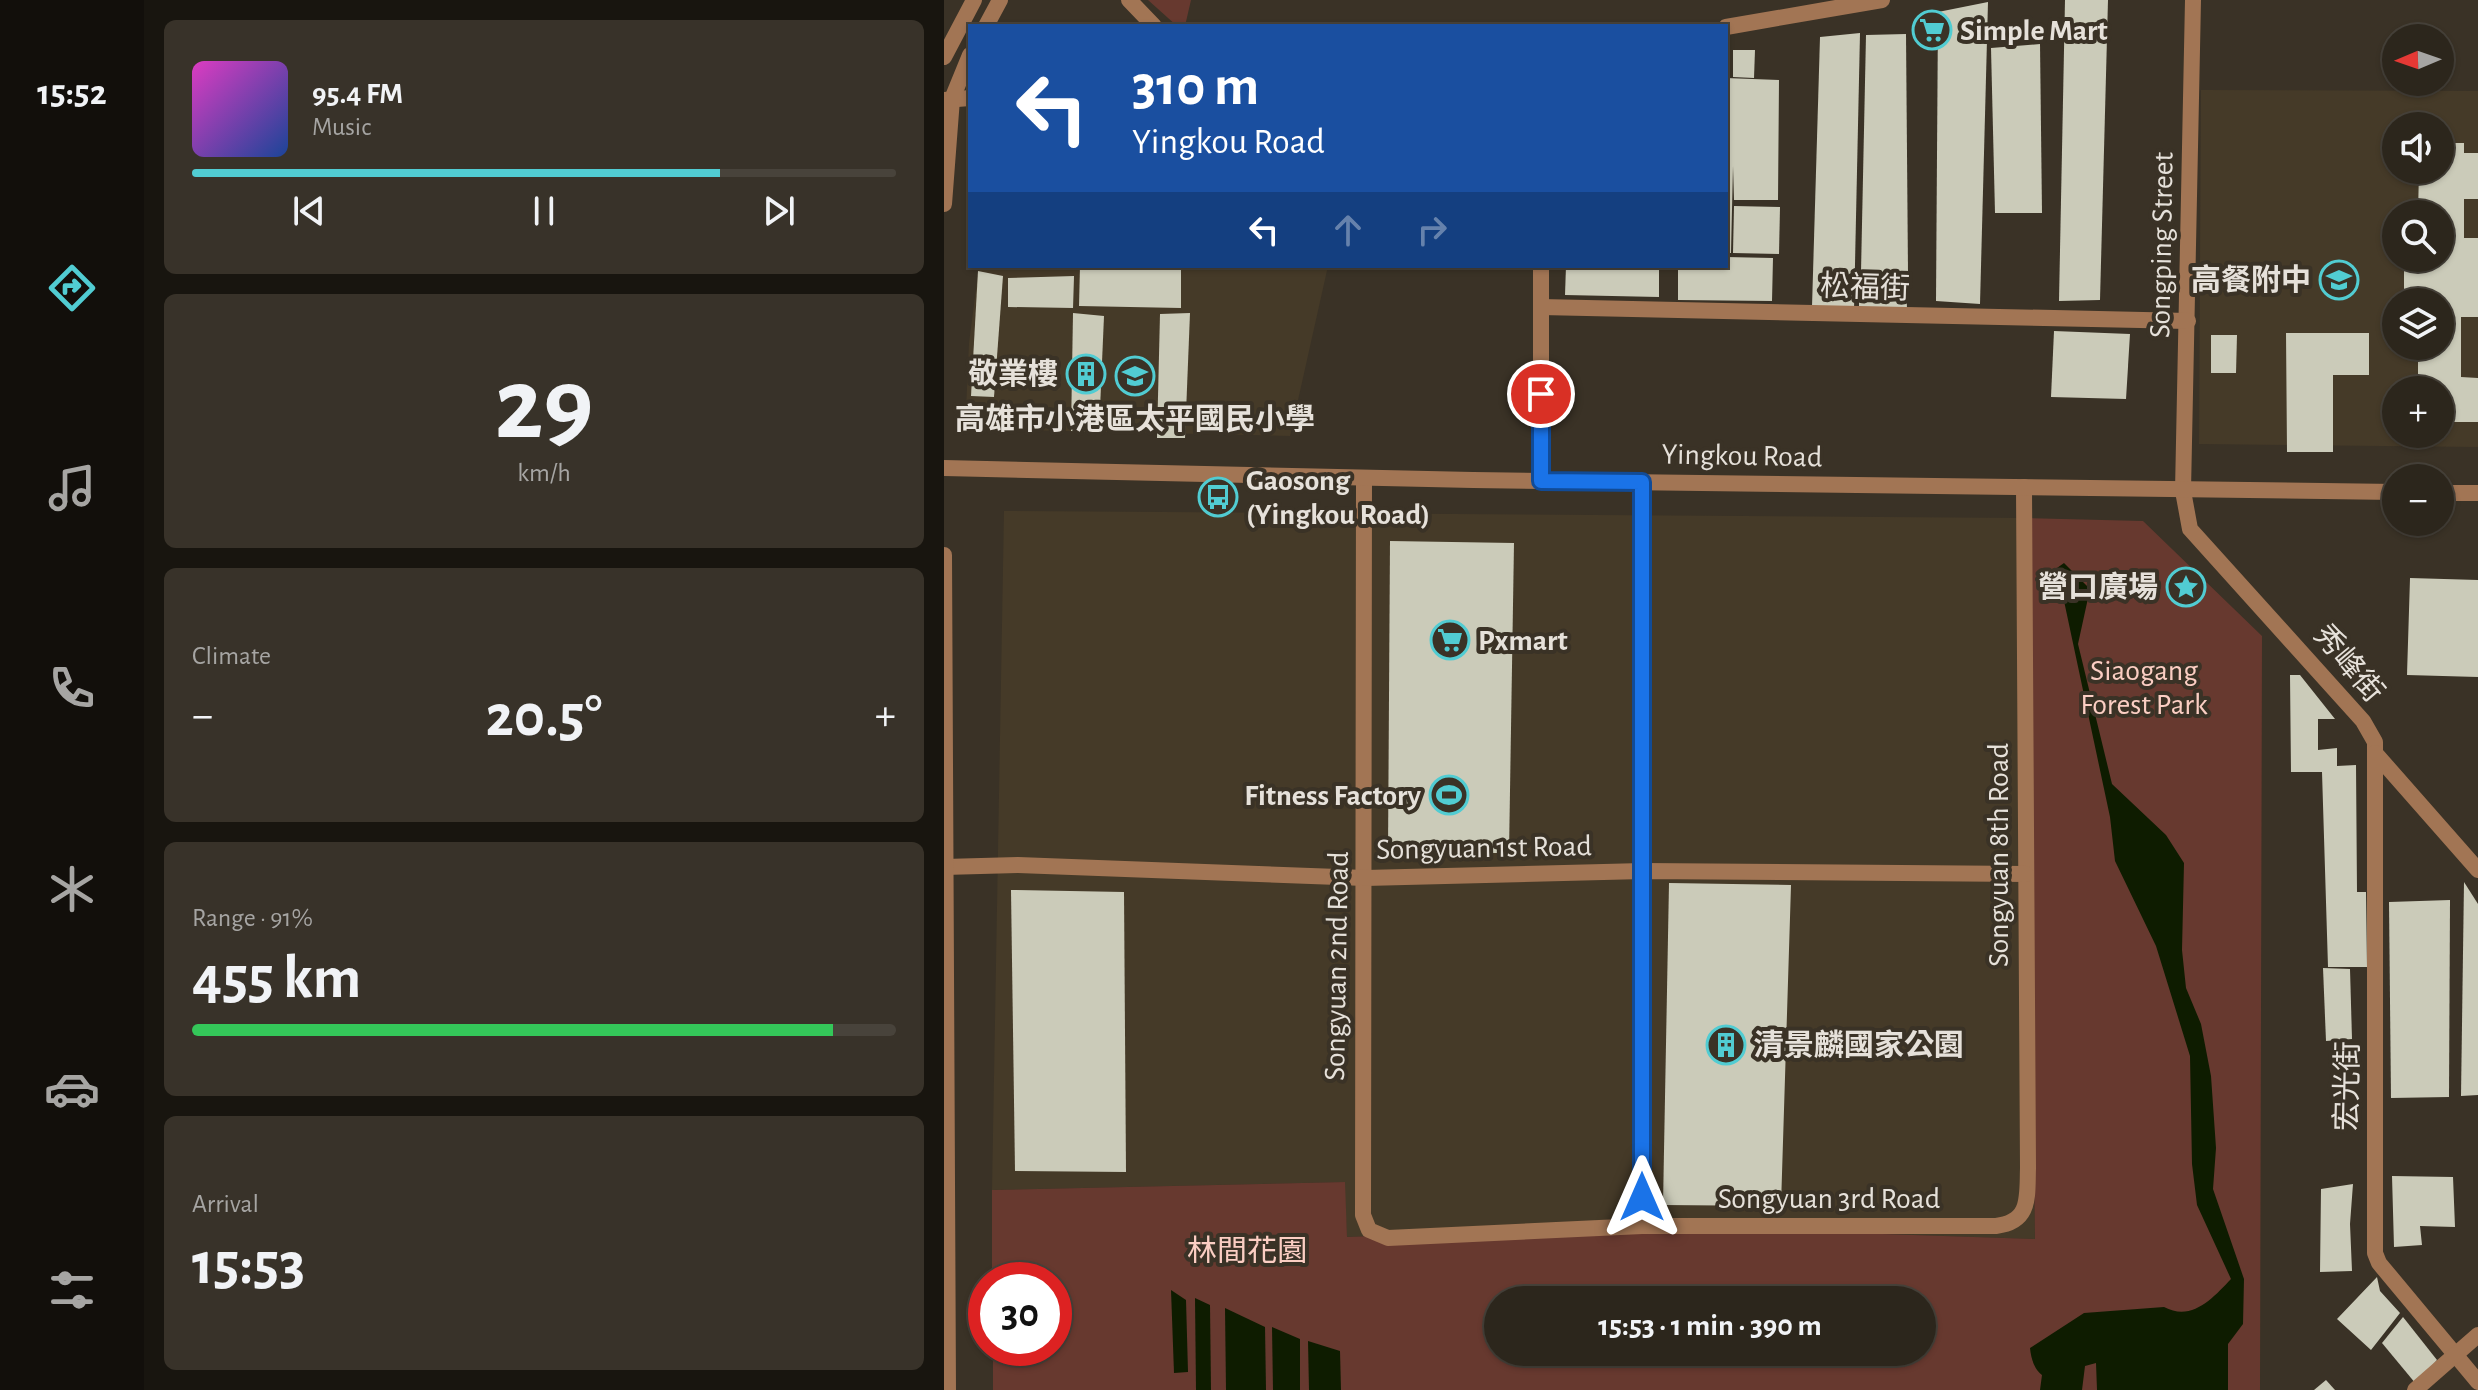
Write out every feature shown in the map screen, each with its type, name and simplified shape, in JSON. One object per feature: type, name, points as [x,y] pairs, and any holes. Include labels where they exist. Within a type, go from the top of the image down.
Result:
[{"type":"street","points":[[944,57],[974,0]]},
{"type":"street","points":[[987,24],[1000,0]]},
{"type":"street","points":[[1129,0],[1152,24]]},
{"type":"street","points":[[1728,27],[1882,0]]},
{"type":"street","name":"Songping Street","points":[[2183,491],[2193,0]]},
{"type":"street","points":[[944,204],[948,100],[968,59]]},
{"type":"street","points":[[948,100],[968,98]]},
{"type":"street","points":[[1541,268],[1541,481]]},
{"type":"street","name":"松福街","points":[[1541,307],[2188,321]]},
{"type":"street","name":"Yingkou Road","points":[[944,468],[1541,481],[2382,492]]},
{"type":"street","name":"Songyuan 2nd Road","points":[[1363,1215],[1364,478]]},
{"type":"street","points":[[1642,482],[1642,1226]]},
{"type":"street","name":"Songyuan 8th Road","points":[[2019,1220],[2025,1212],[2028,1168],[2024,487]]},
{"type":"street","name":"秀峰街","points":[[2183,491],[2190,529],[2363,721],[2375,742],[2375,753],[2478,870]]},
{"type":"street","points":[[2454,493],[2478,493]]},
{"type":"street","points":[[944,555],[948,1390]]},
{"type":"street","name":"宏光街","points":[[2375,753],[2375,1253],[2379,1263],[2478,1382]]},
{"type":"street","name":"Songyuan 1st Road","points":[[945,867],[1018,865],[1365,878],[1643,871],[2026,874]]},
{"type":"street","name":"Songyuan 3rd Road","points":[[1363,1215],[1369,1230],[1388,1238],[1642,1226],[1996,1226],[2019,1220]]},
{"type":"street","points":[[2415,1390],[2478,1335]]},
{"type":"shaded area","name":"高餐附中","points":[[2201,90],[2382,91],[2382,96],[2454,96],[2454,91],[2478,91],[2478,447],[2454,447],[2454,376],[2382,376],[2382,446],[2199,444]]},
{"type":"shaded area","name":"高雄市小港區太平國民小學","points":[[979,268],[1328,268],[1290,436],[974,429],[966,410],[969,343]]},
{"type":"shaded area","points":[[1004,511],[2025,518],[2035,1239],[1642,1226],[1347,1237],[1344,1182],[992,1190]]},
{"type":"shaded area","points":[[2064,563],[2090,589],[2078,644],[2112,784],[2166,835],[2184,863],[2182,950],[2186,988],[2201,1024],[2211,1076],[2216,1148],[2213,1189],[2244,1279],[2243,1324],[2228,1344],[2228,1390],[2097,1390],[2096,1363],[2085,1366],[2082,1390],[2040,1390],[2042,1375],[2031,1356],[2030,1348],[2084,1313],[2164,1307],[2174,1311],[2193,1310],[2231,1279],[2197,1205],[2192,1164],[2190,1056],[2156,946],[2115,861],[2110,817],[2057,568]]},
{"type":"shaded area","points":[[1171,1290],[1186,1300],[1188,1372],[1174,1373]]},
{"type":"shaded area","points":[[1195,1298],[1210,1305],[1211,1390],[1196,1390]]},
{"type":"shaded area","points":[[1225,1308],[1265,1327],[1266,1390],[1226,1390]]},
{"type":"shaded area","points":[[1272,1327],[1300,1339],[1300,1390],[1273,1390]]},
{"type":"shaded area","points":[[1308,1341],[1340,1351],[1341,1390],[1309,1390]]},
{"type":"green space","points":[[1148,0],[1191,0],[1185,24],[1175,24]]},
{"type":"green space","name":"Siaogang Forest Park","points":[[2025,518],[2143,521],[2262,636],[2260,1390],[993,1390],[993,1366],[1072,1366],[1072,1262],[992,1262],[992,1190],[1345,1182],[1347,1237],[1642,1226],[2035,1239]]},
{"type":"building","points":[[2065,0],[2108,0],[2100,300],[2059,301]]},
{"type":"building","points":[[1988,2],[1980,304],[1936,301],[1938,12]]},
{"type":"building","points":[[1860,33],[1854,310],[1812,307],[1820,37]]},
{"type":"building","points":[[1906,34],[1908,272],[1861,272],[1866,35]]},
{"type":"building","points":[[2040,44],[2042,213],[1995,213],[1991,48]]},
{"type":"building","points":[[1733,50],[1755,50],[1754,78],[1733,77]]},
{"type":"building","points":[[1728,78],[1779,80],[1778,200],[1734,200],[1733,166],[1731,253],[1728,253]]},
{"type":"building","points":[[2454,143],[2464,143],[2464,153],[2478,153],[2478,199],[2464,199],[2464,238],[2478,238],[2478,317],[2461,317],[2461,377],[2478,378],[2478,422],[2454,422],[2454,376],[2418,376],[2418,360],[2454,360],[2454,288],[2404,288],[2404,272],[2454,272],[2454,200],[2418,200],[2419,184],[2454,184]]},
{"type":"building","points":[[1734,206],[1780,207],[1779,254],[1733,253]]},
{"type":"building","points":[[1728,257],[1773,258],[1772,301],[1678,300],[1678,268],[1728,268]]},
{"type":"building","points":[[1080,268],[1181,268],[1181,308],[1079,306]]},
{"type":"building","points":[[1566,268],[1659,268],[1659,297],[1565,295]]},
{"type":"building","points":[[978,271],[1003,276],[994,397],[971,396]]},
{"type":"building","points":[[1074,276],[1073,308],[1008,307],[1008,278]]},
{"type":"building","points":[[1859,277],[1906,278],[1907,310],[1859,309]]},
{"type":"building","name":"敬業樓","points":[[1073,313],[1104,316],[1099,432],[1071,431]]},
{"type":"building","points":[[1190,313],[1185,438],[1157,438],[1160,314]]},
{"type":"building","points":[[2054,331],[2130,334],[2126,399],[2051,397]]},
{"type":"building","points":[[2286,333],[2369,333],[2369,375],[2333,375],[2333,452],[2287,452]]},
{"type":"building","points":[[2211,335],[2237,335],[2236,373],[2211,373]]},
{"type":"building","name":"Pxmart","points":[[1390,541],[1514,543],[1509,853],[1388,853]]},
{"type":"building","points":[[2410,578],[2478,580],[2478,677],[2407,675]]},
{"type":"building","points":[[2290,675],[2300,675],[2335,719],[2318,719],[2318,750],[2337,748],[2337,766],[2356,765],[2357,892],[2366,892],[2367,967],[2328,967],[2322,772],[2291,772]]},
{"type":"building","points":[[2464,882],[2478,904],[2478,1095],[2461,1096]]},
{"type":"building","name":"清景麟國家公園","points":[[1669,883],[1791,885],[1781,1206],[1663,1205]]},
{"type":"building","points":[[1011,890],[1124,892],[1126,1172],[1015,1171]]},
{"type":"building","points":[[2450,900],[2449,1097],[2391,1098],[2389,902]]},
{"type":"building","points":[[2323,968],[2350,969],[2352,1039],[2326,1041]]},
{"type":"building","points":[[2392,1176],[2453,1177],[2455,1227],[2420,1226],[2422,1245],[2394,1247]]},
{"type":"building","points":[[2353,1184],[2350,1224],[2352,1271],[2320,1272],[2321,1189]]},
{"type":"building","points":[[2377,1277],[2380,1291],[2400,1313],[2371,1350],[2337,1319]]},
{"type":"building","points":[[2403,1317],[2437,1360],[2416,1384],[2382,1343]]},
{"type":"building","points":[[2326,1380],[2335,1390],[2314,1390]]},
{"type":"place","name":"Simple Mart","points":[[1932,30]]},
{"type":"place","name":"高餐附中","points":[[2339,280]]},
{"type":"place","name":"敬業樓","points":[[1086,374]]},
{"type":"place","name":"高雄市小港區太平國民小學","points":[[1135,376]]},
{"type":"place","name":"Gaosong (Yingkou Road)","points":[[1218,497]]},
{"type":"place","name":"營口廣場","points":[[2186,587]]},
{"type":"place","name":"Pxmart","points":[[1450,640]]},
{"type":"place","name":"Fitness Factory","points":[[1449,795]]},
{"type":"place","name":"清景麟國家公園","points":[[1726,1045]]},
{"type":"route","points":[[1541,394],[1541,481],[1642,482],[1642,1197]]},
{"type":"park label","name":"林間花園","points":[[1247,1251]]}]
